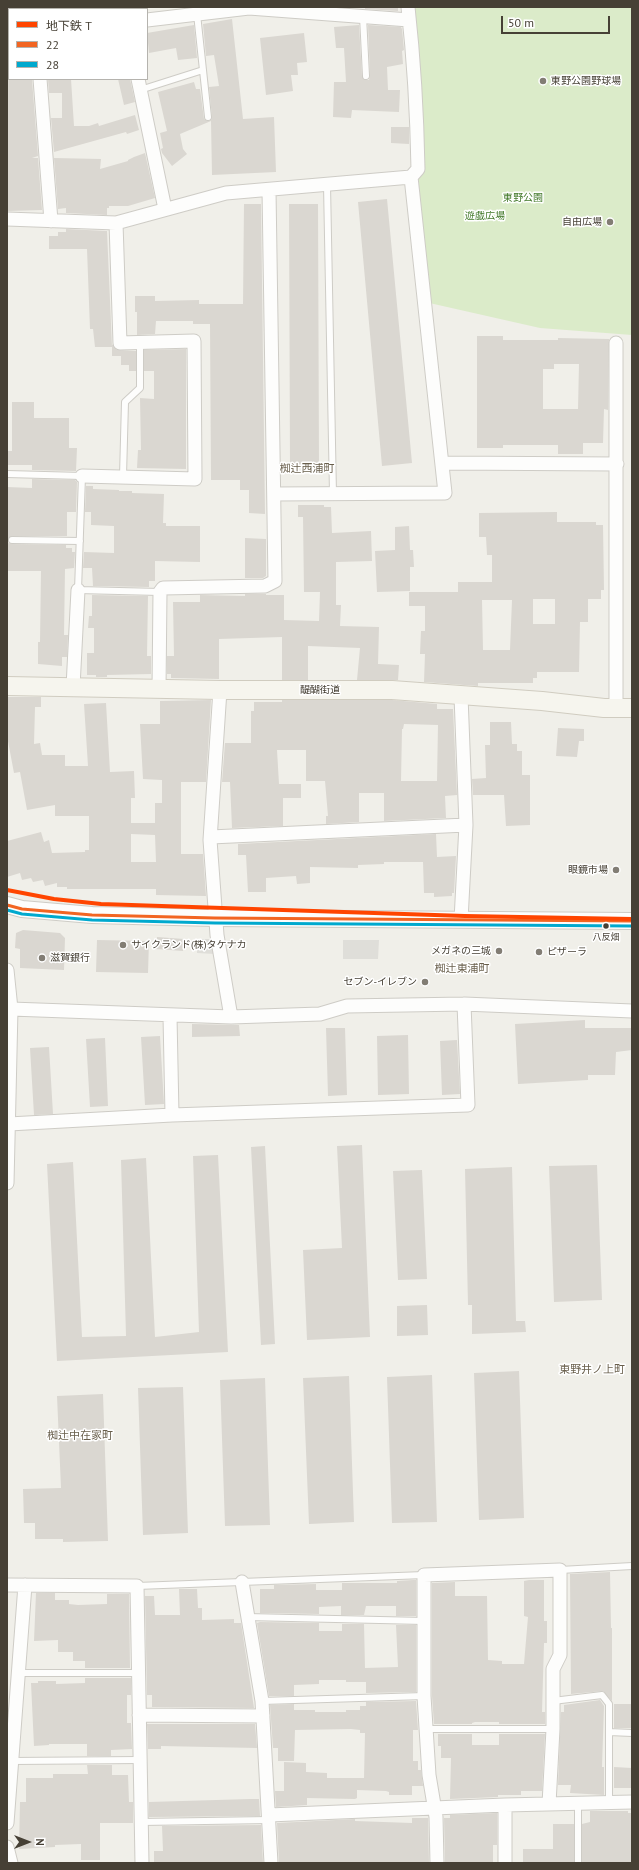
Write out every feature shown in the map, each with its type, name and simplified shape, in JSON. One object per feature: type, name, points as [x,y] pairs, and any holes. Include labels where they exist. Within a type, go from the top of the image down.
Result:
[{"type":"main road","name":"醍醐街道","points":[[7,686],[220,690],[392,690],[624,708]]},
{"type":"street","points":[[7,220],[116,223],[226,193],[411,177],[418,169],[413,52],[408,13],[363,16],[249,8],[148,20]]},
{"type":"street","points":[[40,80],[51,221]]},
{"type":"street","points":[[139,85],[165,209]]},
{"type":"street","points":[[274,494],[445,493],[411,177]]},
{"type":"street","points":[[159,689],[160,592],[163,588],[264,586],[275,581],[269,190]]},
{"type":"street","points":[[82,476],[195,479],[194,341],[120,343],[116,223]]},
{"type":"street","points":[[616,343],[616,464],[624,708]]},
{"type":"street","points":[[442,463],[616,464]]},
{"type":"street","points":[[73,687],[78,590]]},
{"type":"street","points":[[220,690],[211,837],[216,918],[231,1016]]},
{"type":"street","points":[[461,696],[466,825],[461,920]]},
{"type":"street","points":[[211,837],[466,825]]},
{"type":"street","points":[[7,905],[22,908],[92,915],[216,918],[632,921]]},
{"type":"street","points":[[7,970],[11,1009],[7,1183]]},
{"type":"street","points":[[9,1124],[172,1115],[468,1105],[464,1004]]},
{"type":"street","points":[[11,1009],[170,1016],[320,1014],[347,1006],[464,1004],[632,1010]]},
{"type":"street","points":[[170,1016],[172,1115]]},
{"type":"street","points":[[437,1863],[436,1817],[429,1775],[424,1696],[424,1575],[560,1570],[560,1655],[553,1669],[549,1804]]},
{"type":"street","points":[[242,1582],[262,1701],[271,1863]]},
{"type":"street","points":[[7,1585],[137,1586],[142,1863]]},
{"type":"street","points":[[7,1823],[25,1586]]},
{"type":"street","points":[[139,1715],[263,1716]]},
{"type":"street","points":[[269,1818],[505,1805],[632,1802]]},
{"type":"street","points":[[505,1805],[505,1863]]},
{"type":"street","points":[[7,1847],[11,1863]]},
{"type":"lane","points":[[197,14],[208,117]]},
{"type":"lane","points":[[363,16],[366,76]]},
{"type":"lane","points":[[139,85],[203,70]]},
{"type":"lane","points":[[327,185],[333,494]]},
{"type":"lane","points":[[123,476],[125,402],[140,388],[140,342]]},
{"type":"lane","points":[[7,474],[82,476],[78,590],[160,592]]},
{"type":"lane","points":[[12,540],[80,541]]},
{"type":"lane","points":[[560,1570],[632,1566]]},
{"type":"lane","points":[[137,1586],[424,1575]]},
{"type":"lane","points":[[247,1618],[424,1622]]},
{"type":"lane","points":[[19,1673],[139,1673]]},
{"type":"lane","points":[[262,1701],[424,1696]]},
{"type":"lane","points":[[552,1701],[602,1696],[609,1704],[609,1803]]},
{"type":"lane","points":[[426,1729],[552,1729]]},
{"type":"lane","points":[[609,1732],[632,1733]]},
{"type":"lane","points":[[11,1762],[140,1760]]},
{"type":"lane","points":[[578,1804],[578,1863]]},
{"type":"lane","points":[[141,1822],[269,1818]]},
{"type":"green space","name":"東野公園","points":[[408,7],[632,7],[632,335],[540,328],[425,302],[411,177],[418,169]]},
{"type":"shaded area","name":"サイクランド(株)タケナカ","points":[[197,939],[214,939],[215,954],[197,953]]},
{"type":"shaded area","points":[[343,940],[379,940],[378,959],[343,959]]},
{"type":"building","points":[[365,7],[398,7],[398,11],[365,9]]},
{"type":"building","points":[[232,19],[243,119],[274,117],[276,172],[212,175],[211,121],[180,134],[183,149],[187,154],[172,166],[162,153],[161,149],[163,148],[160,133],[167,131],[158,92],[194,82],[196,89],[200,89],[204,119],[207,121],[211,120],[209,87],[219,86],[214,55],[206,56],[203,24]]},
{"type":"building","points":[[194,25],[197,58],[178,60],[176,48],[149,53],[148,33]]},
{"type":"building","points":[[359,25],[362,76],[366,80],[369,80],[370,76],[368,25],[401,27],[402,29],[404,50],[402,51],[403,64],[387,67],[388,90],[400,90],[399,112],[352,110],[351,118],[333,117],[334,82],[346,82],[344,48],[336,48],[334,27]]},
{"type":"building","points":[[304,33],[307,62],[297,63],[298,75],[291,75],[293,91],[266,95],[260,38]]},
{"type":"building","points":[[7,79],[32,80],[38,156],[32,158],[38,158],[42,210],[7,211]]},
{"type":"building","points":[[48,80],[71,80],[74,126],[89,126],[98,123],[99,126],[135,115],[139,130],[127,134],[126,132],[54,152],[51,118],[62,118],[62,93],[49,93]]},
{"type":"building","points":[[118,80],[130,80],[135,102],[124,105]]},
{"type":"building","points":[[391,127],[409,127],[409,144],[391,143]]},
{"type":"building","points":[[145,153],[155,198],[128,206],[109,206],[109,208],[107,208],[107,215],[66,213],[66,208],[58,209],[54,158],[101,159],[100,169],[128,161]]},
{"type":"building","points":[[387,199],[412,463],[382,466],[358,202]]},
{"type":"building","points":[[244,204],[261,204],[265,514],[249,513],[249,490],[240,490],[240,480],[211,480],[210,324],[193,324],[193,321],[156,321],[155,334],[137,335],[137,312],[135,312],[135,296],[155,296],[155,301],[199,300],[199,304],[243,304]]},
{"type":"building","points":[[289,204],[318,204],[319,466],[290,466]]},
{"type":"building","points":[[66,229],[107,231],[112,347],[95,347],[93,329],[90,329],[87,249],[49,249],[49,236],[58,236],[58,232],[66,232]]},
{"type":"building","points":[[477,336],[503,336],[503,340],[558,340],[558,338],[609,339],[608,410],[604,409],[603,443],[583,443],[583,454],[558,454],[558,445],[503,445],[503,448],[477,448]],"holes":[[[554,364],[579,364],[578,409],[543,409],[543,369],[554,369]]]},
{"type":"building","points":[[112,344],[117,350],[136,351],[136,371],[129,371],[129,365],[121,365],[121,356],[112,356]]},
{"type":"building","points":[[186,349],[186,469],[137,468],[138,450],[141,450],[140,398],[154,399],[154,371],[144,371],[144,350]]},
{"type":"building","points":[[12,402],[34,402],[34,418],[69,418],[69,448],[77,448],[76,471],[32,470],[32,465],[7,465],[7,451],[12,451]]},
{"type":"building","points":[[32,479],[75,480],[77,482],[76,512],[67,512],[67,536],[12,536],[8,540],[8,543],[12,544],[66,545],[66,548],[72,548],[72,552],[75,552],[74,568],[65,569],[64,635],[68,635],[67,657],[62,657],[62,666],[38,664],[38,642],[40,642],[41,571],[7,571],[7,487],[32,488]]},
{"type":"building","points":[[86,486],[93,486],[93,489],[132,491],[132,493],[164,494],[163,523],[166,523],[166,526],[200,526],[200,562],[155,561],[155,581],[149,581],[149,587],[93,586],[92,568],[83,568],[84,552],[114,553],[114,526],[91,525],[91,512],[85,512]]},
{"type":"building","points":[[298,505],[324,505],[324,507],[331,507],[332,533],[371,531],[372,561],[336,562],[336,605],[341,605],[340,626],[379,627],[378,664],[399,665],[398,680],[357,680],[360,648],[308,646],[308,680],[282,680],[282,637],[219,639],[219,679],[171,678],[171,674],[167,674],[167,656],[174,656],[173,602],[200,602],[200,595],[284,595],[284,620],[319,621],[320,592],[304,592],[303,517],[298,517]]},
{"type":"building","points":[[557,512],[557,522],[596,522],[596,525],[603,525],[604,590],[601,590],[601,599],[588,599],[588,622],[580,622],[579,672],[537,672],[537,678],[533,678],[533,683],[478,683],[478,686],[424,682],[425,654],[420,654],[421,631],[425,631],[425,606],[409,606],[409,592],[458,592],[458,582],[492,582],[492,555],[487,555],[486,537],[479,537],[479,513]],"holes":[[[533,599],[555,599],[555,624],[533,624]],[[482,600],[512,600],[510,650],[483,650]]]},
{"type":"building","points":[[409,526],[410,550],[413,550],[414,567],[410,567],[410,591],[377,592],[375,551],[395,550],[395,527]]},
{"type":"building","points":[[245,538],[266,539],[266,576],[263,578],[245,578]]},
{"type":"building","points":[[92,595],[148,596],[147,656],[151,656],[151,674],[107,675],[107,677],[87,675],[87,653],[94,653],[94,628],[88,628],[89,616],[92,616]]},
{"type":"building","points":[[8,697],[41,697],[41,707],[35,707],[34,744],[40,743],[42,755],[65,755],[65,766],[88,766],[84,704],[106,703],[110,772],[134,771],[135,798],[131,798],[131,823],[155,823],[155,803],[162,803],[162,780],[143,779],[140,724],[160,724],[160,701],[211,700],[206,782],[181,782],[181,854],[203,854],[206,896],[156,895],[156,889],[67,889],[67,887],[57,887],[57,883],[45,886],[43,880],[33,882],[31,878],[22,880],[20,873],[7,877],[7,841],[41,832],[44,842],[49,840],[52,853],[85,852],[85,850],[89,850],[89,816],[55,816],[55,805],[27,810],[20,772],[14,773],[7,736]],"holes":[[[131,834],[155,835],[156,862],[131,862]]]},
{"type":"building","points":[[282,700],[392,700],[437,704],[437,709],[453,709],[457,795],[445,796],[446,818],[384,821],[384,793],[359,793],[359,822],[326,824],[326,816],[328,816],[325,781],[306,781],[306,750],[277,750],[279,784],[301,784],[301,798],[283,798],[283,826],[232,828],[230,782],[222,782],[225,743],[251,743],[251,711],[254,711],[254,702],[282,702]],"holes":[[[404,724],[438,725],[437,781],[401,781],[402,729]]]},
{"type":"building","points":[[490,722],[511,722],[512,744],[517,744],[517,751],[522,751],[522,775],[530,775],[530,825],[506,826],[504,795],[473,795],[472,779],[486,778],[485,745],[490,745]]},
{"type":"building","points":[[558,728],[584,729],[584,741],[579,741],[577,757],[556,756]]},
{"type":"building","points":[[436,834],[437,857],[456,856],[454,893],[452,893],[452,896],[434,897],[434,893],[424,893],[423,862],[384,862],[384,864],[358,865],[358,868],[310,867],[310,883],[297,884],[296,876],[266,878],[266,892],[248,892],[246,855],[238,855],[238,844]]},
{"type":"building","name":"滋賀銀行","points":[[23,930],[60,933],[65,938],[64,970],[20,968],[20,949],[15,948],[16,933]]},
{"type":"building","points":[[157,937],[184,939],[183,951],[156,949]]},
{"type":"building","points":[[97,940],[149,941],[148,973],[96,972]]},
{"type":"building","points":[[585,1020],[585,1028],[632,1028],[632,1050],[616,1052],[615,1075],[588,1075],[588,1080],[518,1084],[515,1024]]},
{"type":"building","points":[[192,1024],[239,1025],[240,1036],[192,1037]]},
{"type":"building","points":[[326,1028],[345,1028],[347,1095],[328,1096]]},
{"type":"building","points":[[408,1035],[409,1094],[378,1095],[377,1036]]},
{"type":"building","points":[[160,1036],[164,1104],[145,1105],[141,1037]]},
{"type":"building","points":[[105,1038],[108,1106],[90,1107],[86,1039]]},
{"type":"building","points":[[457,1040],[460,1094],[442,1095],[440,1041]]},
{"type":"building","points":[[49,1047],[53,1114],[34,1115],[30,1048]]},
{"type":"building","points":[[362,1145],[370,1337],[307,1340],[303,1250],[342,1248],[337,1146]]},
{"type":"building","points":[[265,1146],[275,1344],[261,1345],[251,1147]]},
{"type":"building","points":[[218,1155],[228,1352],[57,1361],[47,1164],[73,1162],[82,1337],[126,1336],[121,1160],[146,1158],[155,1337],[199,1332],[193,1156]]},
{"type":"building","points":[[597,1165],[602,1300],[554,1302],[549,1166]]},
{"type":"building","points":[[512,1167],[516,1321],[525,1321],[526,1332],[472,1334],[472,1305],[468,1305],[465,1169]]},
{"type":"building","points":[[422,1170],[427,1279],[398,1280],[393,1171]]},
{"type":"building","points":[[427,1305],[428,1335],[397,1336],[397,1306]]},
{"type":"building","points":[[519,1371],[524,1518],[479,1520],[474,1373]]},
{"type":"building","points":[[432,1375],[437,1522],[392,1523],[387,1377]]},
{"type":"building","points":[[349,1376],[354,1522],[309,1524],[303,1378]]},
{"type":"building","points":[[265,1378],[270,1525],[225,1526],[220,1380]]},
{"type":"building","points":[[183,1387],[188,1533],[143,1535],[138,1388]]},
{"type":"building","points":[[103,1394],[108,1541],[63,1542],[63,1539],[35,1539],[35,1523],[24,1523],[23,1489],[61,1488],[57,1396]]},
{"type":"building","points":[[610,1572],[612,1701],[603,1691],[571,1694],[570,1574]]},
{"type":"building","points":[[416,1580],[416,1616],[396,1616],[396,1606],[366,1606],[364,1615],[341,1615],[341,1606],[319,1607],[319,1614],[260,1613],[260,1589],[274,1589],[274,1585],[316,1584],[316,1590],[342,1590],[342,1583],[397,1583],[397,1581]]},
{"type":"building","points":[[544,1580],[544,1621],[547,1621],[547,1643],[544,1643],[542,1712],[545,1712],[545,1724],[499,1724],[499,1722],[475,1722],[472,1724],[434,1724],[432,1696],[432,1583],[455,1582],[455,1596],[487,1596],[488,1660],[502,1661],[502,1664],[524,1664],[528,1617],[524,1616],[524,1581]]},
{"type":"building","points":[[179,1589],[197,1589],[198,1608],[202,1608],[202,1620],[234,1619],[234,1623],[241,1623],[254,1708],[152,1707],[152,1695],[147,1695],[145,1596],[154,1596],[155,1615],[180,1615]]},
{"type":"building","points":[[36,1593],[55,1593],[55,1600],[69,1600],[69,1604],[78,1605],[107,1604],[107,1594],[129,1594],[130,1668],[85,1668],[85,1661],[73,1661],[73,1652],[58,1652],[58,1640],[34,1641]]},
{"type":"building","points":[[257,1623],[319,1623],[319,1631],[342,1631],[342,1624],[364,1624],[365,1668],[398,1667],[396,1625],[416,1625],[416,1692],[366,1693],[366,1682],[319,1680],[319,1684],[294,1685],[294,1696],[269,1696]]},
{"type":"building","points":[[85,1678],[131,1678],[131,1695],[127,1695],[127,1723],[131,1723],[132,1749],[111,1750],[111,1756],[87,1756],[87,1744],[49,1744],[34,1746],[31,1683],[38,1683],[38,1681],[56,1681],[56,1684],[85,1683]]},
{"type":"building","points":[[600,1700],[604,1706],[602,1767],[604,1767],[604,1795],[570,1793],[571,1785],[558,1785],[561,1712],[564,1712],[564,1705]]},
{"type":"building","points":[[416,1701],[418,1730],[413,1730],[413,1761],[418,1761],[418,1770],[421,1770],[423,1786],[412,1786],[412,1795],[389,1795],[389,1792],[386,1791],[357,1790],[357,1798],[355,1799],[307,1798],[307,1805],[276,1807],[275,1791],[284,1791],[284,1762],[306,1763],[306,1772],[327,1773],[327,1778],[364,1778],[365,1733],[360,1733],[360,1730],[351,1729],[295,1730],[294,1761],[278,1761],[278,1748],[273,1748],[270,1705],[294,1704],[294,1710],[346,1712],[346,1710],[360,1710],[360,1706],[366,1706],[366,1702]]},
{"type":"building","points":[[614,1704],[632,1704],[632,1728],[614,1728]]},
{"type":"building","points":[[147,1724],[255,1724],[257,1748],[161,1746],[161,1749],[148,1749]]},
{"type":"building","points":[[438,1734],[472,1734],[472,1745],[499,1745],[499,1734],[545,1734],[542,1791],[521,1791],[521,1795],[498,1795],[498,1797],[450,1799],[451,1758],[441,1758],[441,1746],[438,1746]]},
{"type":"building","points":[[87,1765],[112,1765],[112,1775],[128,1775],[129,1802],[133,1802],[133,1823],[100,1823],[100,1860],[81,1860],[81,1844],[19,1849],[20,1802],[26,1802],[26,1778],[53,1778],[53,1774],[88,1774]]},
{"type":"building","points":[[614,1767],[632,1768],[632,1788],[614,1788]]},
{"type":"building","points":[[259,1799],[260,1816],[149,1817],[149,1802]]},
{"type":"building","points":[[590,1811],[628,1811],[628,1813],[632,1813],[631,1863],[582,1863],[582,1824],[590,1822]]},
{"type":"building","points":[[497,1813],[497,1845],[493,1845],[493,1863],[445,1863],[444,1818],[450,1818],[450,1815]]},
{"type":"building","points":[[412,1818],[428,1818],[429,1863],[279,1863],[277,1823],[355,1819],[355,1821],[412,1823]]},
{"type":"building","points":[[553,1824],[574,1824],[574,1863],[523,1863],[523,1849],[553,1849]]},
{"type":"building","points":[[261,1825],[263,1863],[154,1863],[154,1851],[163,1851],[162,1826]]},
{"type":"metro line","name":"T","points":[[7,890],[54,899],[101,904],[465,916],[632,919]]},
{"type":"transit line","name":"22","points":[[7,905],[22,909],[92,915],[215,918],[632,921]]},
{"type":"transit line","name":"28","points":[[7,910],[22,914],[92,920],[215,923],[632,926]]},
{"type":"place","name":"東野公園野球場","points":[[543,81]]},
{"type":"place","name":"自由広場","points":[[610,222]]},
{"type":"place","name":"眼鏡市場","points":[[616,870]]},
{"type":"place","name":"八反畑","points":[[606,926]]},
{"type":"place","name":"サイクランド(株)タケナカ","points":[[123,945]]},
{"type":"place","name":"メガネの三城","points":[[499,951]]},
{"type":"place","name":"ピザーラ","points":[[539,952]]},
{"type":"place","name":"滋賀銀行","points":[[42,958]]},
{"type":"place","name":"セブン-イレブン","points":[[425,982]]},
{"type":"district","name":"椥辻西浦町","points":[[307,469]]},
{"type":"district","name":"椥辻東浦町","points":[[462,969]]},
{"type":"district","name":"東野井ノ上町","points":[[592,1370]]},
{"type":"district","name":"椥辻中在家町","points":[[80,1436]]},
{"type":"park label","name":"遊戯広場","points":[[485,216]]}]
